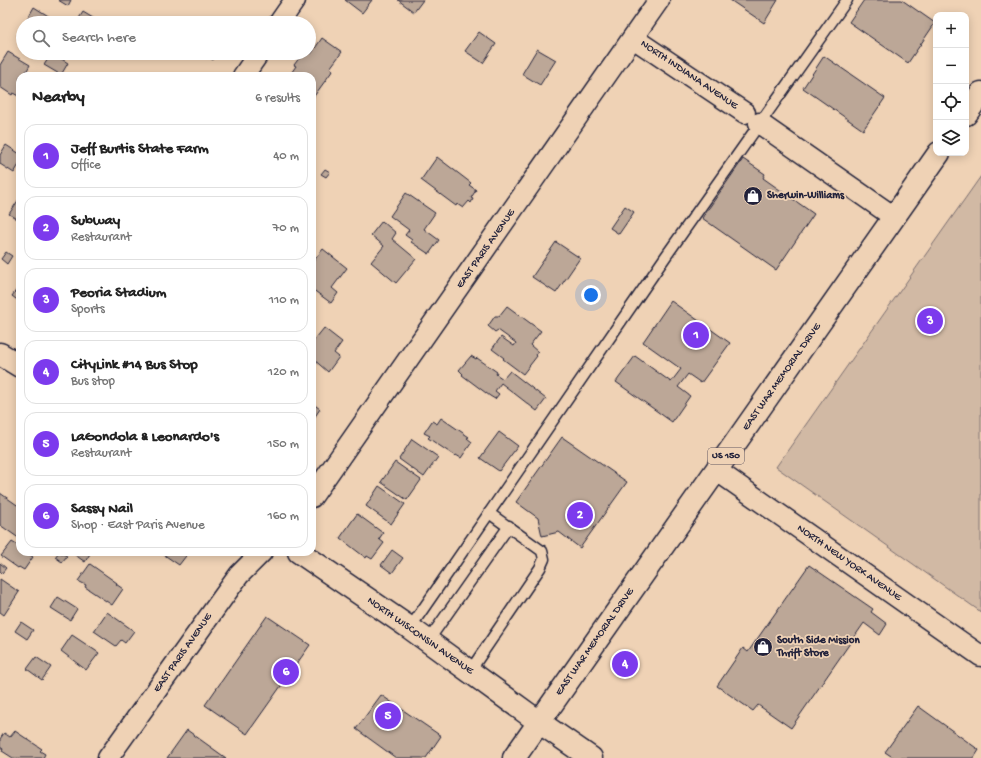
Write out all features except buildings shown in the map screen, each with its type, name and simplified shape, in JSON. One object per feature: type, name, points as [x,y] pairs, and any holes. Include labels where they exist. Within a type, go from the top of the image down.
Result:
[{"type":"main road","points":[[969,110],[981,93]]},
{"type":"main road","name":"EAST WAR MEMORIAL DRIVE","points":[[514,758],[937,156]]},
{"type":"main road","points":[[0,354],[16,364]]},
{"type":"main road","name":"NORTH WISCONSIN AVENUE","points":[[305,556],[410,628],[591,758]]},
{"type":"street","points":[[284,16],[295,0]]},
{"type":"street","name":"EAST PARIS AVENUE","points":[[316,491],[659,0]]},
{"type":"street","name":"NORTH INDIANA AVENUE","points":[[633,38],[894,216]]},
{"type":"street","points":[[246,72],[254,60]]},
{"type":"street","name":"NORTH NEW YORK AVENUE","points":[[716,470],[981,656]]},
{"type":"street","name":"EAST PARIS AVENUE","points":[[108,758],[238,575],[258,556]]},
{"type":"lane","points":[[410,628],[490,513],[752,118],[847,0]]},
{"type":"lane","points":[[470,671],[540,568],[544,558],[542,551],[490,513]]},
{"type":"lane","points":[[428,641],[509,526]]},
{"type":"shaded area","points":[[981,176],[981,612],[776,467]]},
{"type":"place","name":"Sherwin-Williams","points":[[753,196]]},
{"type":"place","name":"Peoria Stadium","points":[[930,321]]},
{"type":"place","name":"Jeff Burtis State Farm","points":[[696,335]]},
{"type":"place","name":"Subway","points":[[580,515]]},
{"type":"place","name":"South Side Mission Thrift Store","points":[[763,647]]},
{"type":"place","name":"CityLink #14 Bus Stop","points":[[625,664]]},
{"type":"place","name":"Sassy Nail","points":[[286,672]]},
{"type":"place","name":"LaGondola & Leonardo's","points":[[388,716]]}]
